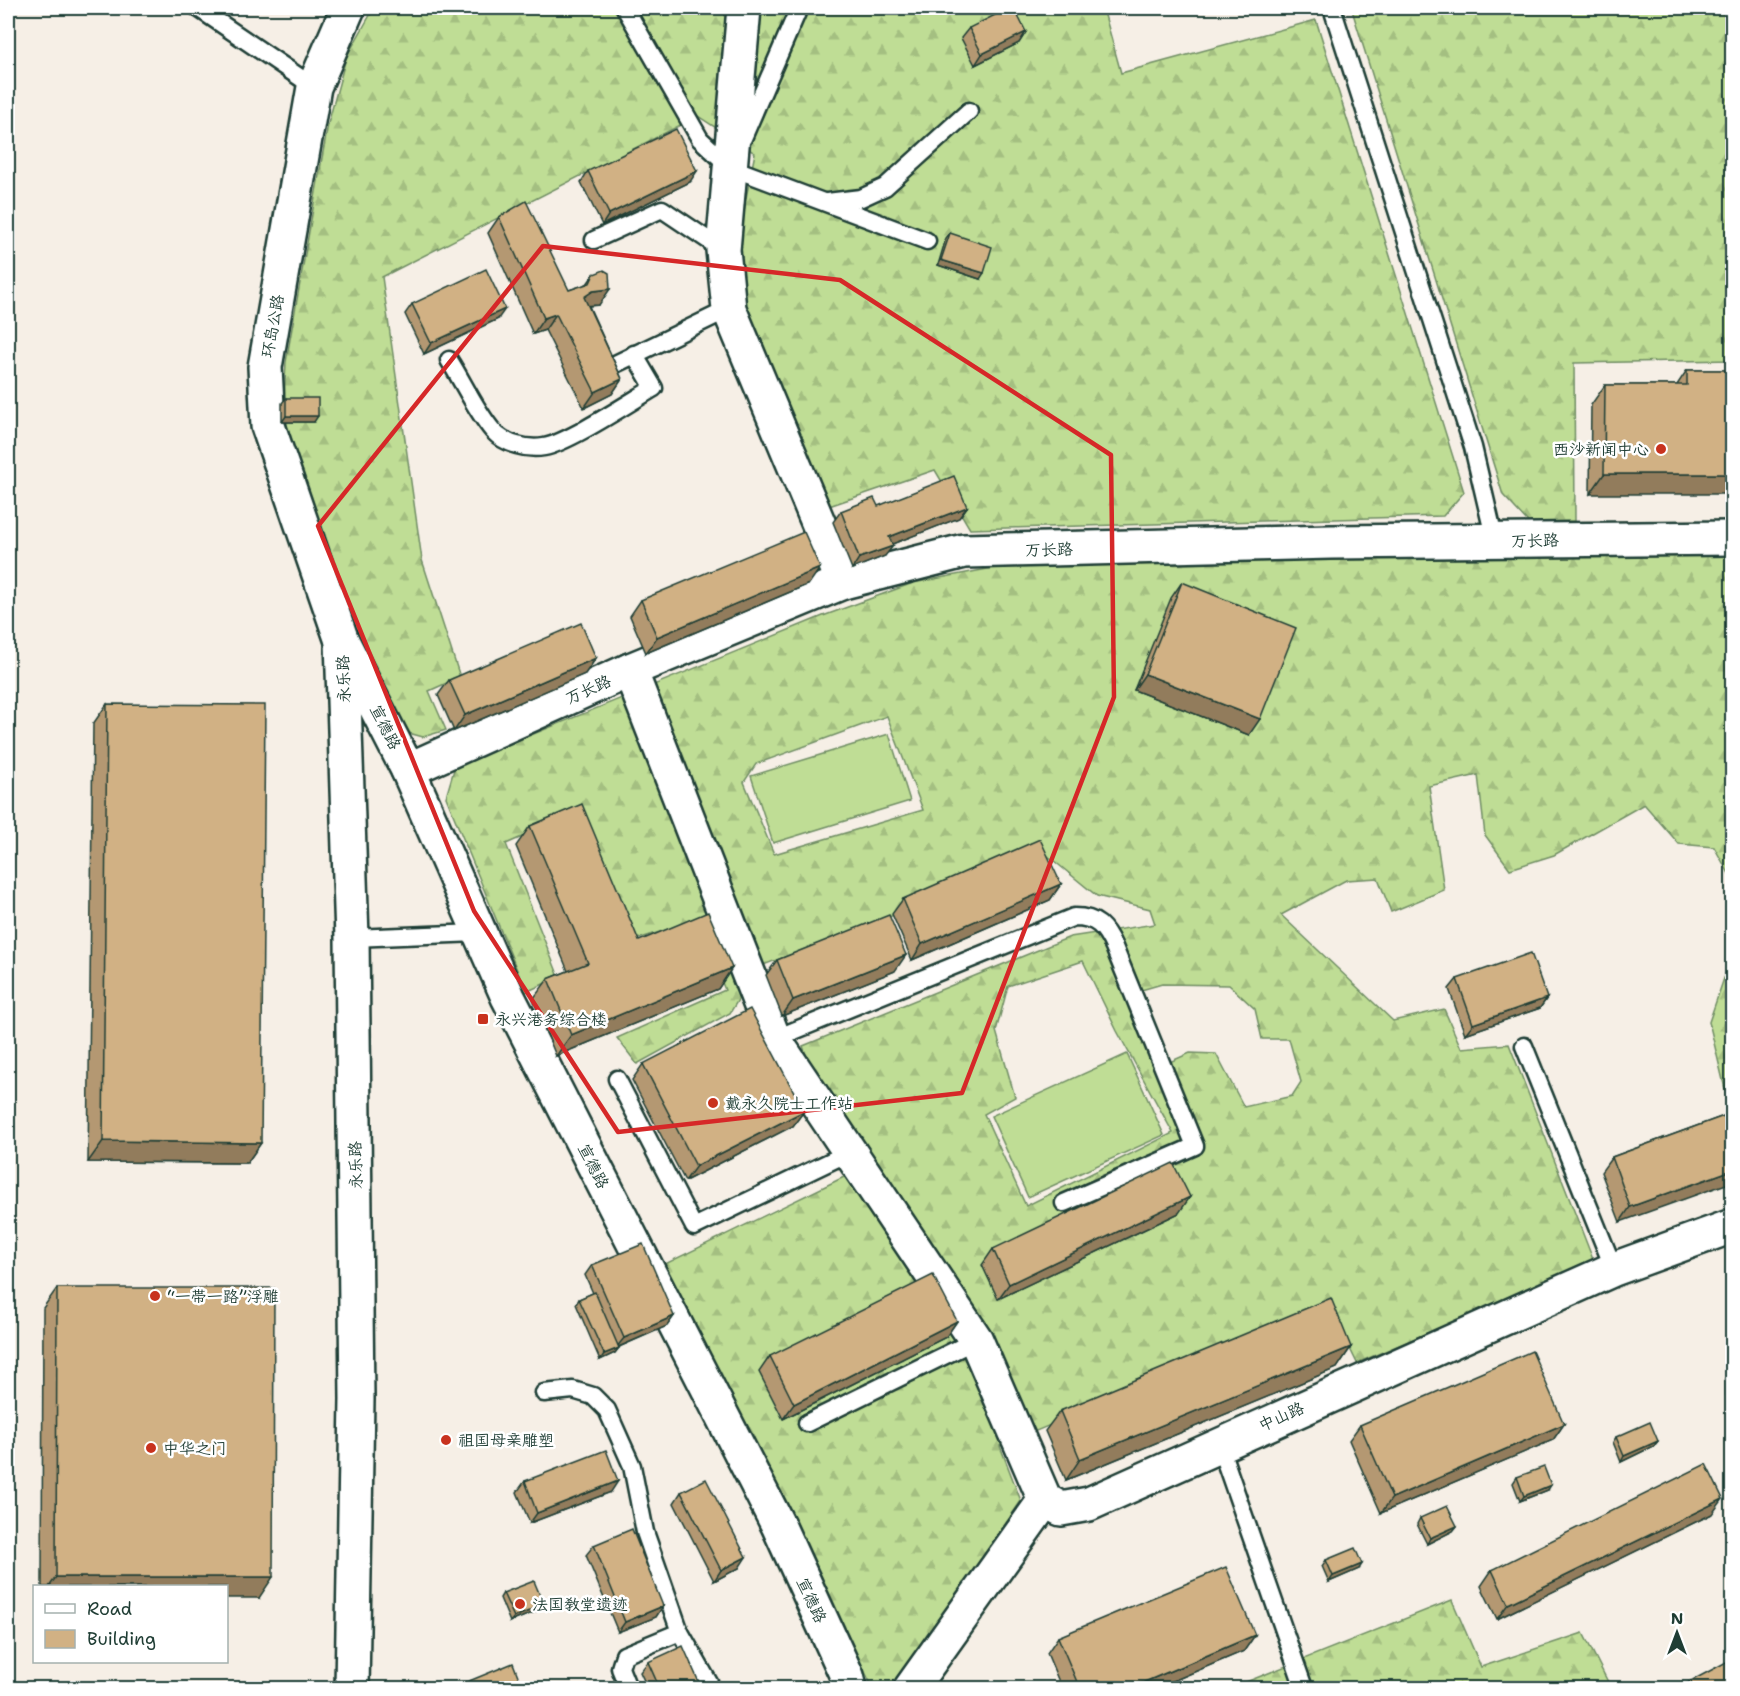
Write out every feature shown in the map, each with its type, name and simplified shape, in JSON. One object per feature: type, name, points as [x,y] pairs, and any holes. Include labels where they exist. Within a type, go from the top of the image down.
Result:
[{"type":"street","name":"环岛公路","points":[[342,641],[268,426],[265,367],[314,87],[348,8]]},
{"type":"street","points":[[744,8],[723,250],[729,309],[843,582]]},
{"type":"street","name":"万长路","points":[[408,770],[630,670],[843,582],[964,551],[1331,542],[1732,538]]},
{"type":"street","name":"宣德路","points":[[342,641],[408,770],[508,997],[778,1526],[847,1676],[849,1689]]},
{"type":"street","name":"永乐路","points":[[342,641],[352,938],[357,1399],[352,1689]]},
{"type":"street","points":[[630,670],[774,1039],[852,1151],[976,1340],[1045,1500],[911,1689]]},
{"type":"street","name":"中山路","points":[[1045,1500],[1061,1509],[1089,1504],[1614,1269],[1732,1226]]},
{"type":"lane","points":[[198,8],[314,87]]},
{"type":"lane","points":[[625,8],[700,138],[730,167],[927,241]]},
{"type":"lane","points":[[730,167],[799,8]]},
{"type":"lane","points":[[1332,8],[1473,447],[1495,541]]},
{"type":"lane","points":[[823,202],[861,198],[885,188],[969,111]]},
{"type":"lane","points":[[594,240],[662,209],[723,250]]},
{"type":"lane","points":[[605,369],[729,309]]},
{"type":"lane","points":[[449,360],[493,430],[504,441],[523,447],[545,447],[563,440],[654,388],[634,354]]},
{"type":"lane","points":[[774,1039],[1074,916],[1088,917],[1105,927],[1114,946],[1195,1146],[1064,1203]]},
{"type":"lane","points":[[352,938],[478,933]]},
{"type":"lane","points":[[1524,1046],[1614,1269]]},
{"type":"lane","points":[[617,1079],[694,1227],[852,1151]]},
{"type":"lane","points":[[807,1423],[976,1340]]},
{"type":"lane","points":[[544,1393],[573,1390],[593,1396],[607,1410],[632,1466],[645,1532],[680,1632],[711,1689]]},
{"type":"lane","points":[[1220,1444],[1304,1689]]},
{"type":"lane","points":[[628,1689],[620,1668],[624,1655],[680,1632]]},
{"type":"highlighted area","points":[[543,246],[840,280],[1111,455],[1114,697],[962,1093],[618,1132],[474,911],[318,526]]},
{"type":"green space","points":[[374,8],[1103,8],[1121,73],[1316,20],[1464,492],[1443,516],[970,529],[935,470],[826,507],[730,278],[755,153],[698,116],[382,277],[422,560],[460,677],[429,691],[446,730],[423,737],[405,732],[372,672],[290,447],[284,402],[286,362],[328,124],[346,58]]},
{"type":"green space","points":[[1361,8],[1732,8],[1732,360],[1574,363],[1575,521],[1528,522],[1503,495],[1352,10]]},
{"type":"green space","points":[[1732,555],[1732,879],[1714,847],[1679,844],[1644,804],[1554,855],[1510,869],[1485,835],[1478,775],[1429,786],[1444,890],[1391,912],[1378,878],[1346,880],[1281,915],[1393,1021],[1444,1009],[1461,1048],[1509,1044],[1594,1262],[1357,1363],[1330,1308],[1000,1446],[1021,1501],[894,1688],[873,1688],[663,1265],[848,1175],[803,1046],[1070,937],[1155,924],[1150,909],[1097,896],[1048,856],[758,967],[730,1013],[637,1064],[617,1038],[725,990],[697,920],[638,939],[579,812],[506,844],[559,977],[526,992],[446,797],[455,766],[823,616],[913,583],[1025,562]],"holes":[[[887,716],[923,810],[774,854],[744,782],[756,764]],[[1083,961],[1117,1031],[1173,1133],[1026,1206],[984,1114],[1015,1097],[996,1031],[1008,986]],[[1162,984],[1229,985],[1255,1009],[1262,1039],[1289,1039],[1301,1082],[1292,1096],[1244,1107],[1216,1054],[1190,1053],[1156,1068],[1124,995]]]},
{"type":"green space","points":[[889,734],[910,801],[773,843],[751,776]]},
{"type":"green space","points":[[1732,955],[1732,1118],[1709,1022]]},
{"type":"green space","points":[[1127,1054],[1164,1135],[1028,1197],[991,1116]]},
{"type":"green space","points":[[1452,1600],[1481,1667],[1583,1633],[1611,1688],[1231,1688]]},
{"type":"building","points":[[1009,8],[1014,8],[1026,32],[982,54],[969,28]]},
{"type":"building","points":[[676,129],[697,171],[609,214],[588,171]]},
{"type":"building","points":[[526,201],[569,290],[590,283],[594,274],[604,270],[609,273],[610,289],[593,291],[584,297],[622,379],[595,392],[556,314],[544,318],[499,217]]},
{"type":"building","points":[[950,233],[992,247],[984,273],[941,260]]},
{"type":"building","points":[[486,269],[505,309],[431,343],[412,304]]},
{"type":"building","name":"西沙新闻中心","points":[[1687,370],[1732,370],[1732,474],[1604,474],[1605,385],[1687,385]]},
{"type":"building","points":[[286,398],[318,398],[318,416],[286,416]]},
{"type":"building","points":[[954,476],[967,507],[889,537],[893,546],[859,558],[841,511],[874,498],[878,506]]},
{"type":"building","points":[[804,532],[820,568],[657,637],[641,600]]},
{"type":"building","points":[[1182,582],[1296,628],[1260,719],[1145,674]]},
{"type":"building","points":[[581,623],[596,658],[465,715],[449,680]]},
{"type":"building","points":[[107,704],[265,705],[261,1143],[103,1141]]},
{"type":"building","points":[[582,804],[639,941],[708,912],[732,968],[571,1035],[548,979],[588,963],[530,826]]},
{"type":"building","points":[[1040,839],[1061,884],[922,944],[903,899]]},
{"type":"building","points":[[889,915],[906,955],[793,1000],[777,960]]},
{"type":"building","points":[[1531,953],[1547,998],[1473,1024],[1457,979]]},
{"type":"building","name":"戴永久院士工作站","points":[[750,1009],[804,1111],[696,1166],[643,1064]]},
{"type":"building","points":[[1732,1113],[1732,1170],[1630,1207],[1612,1157]]},
{"type":"building","points":[[1173,1163],[1190,1197],[1009,1284],[993,1249]]},
{"type":"building","points":[[643,1244],[674,1316],[624,1338],[592,1265]]},
{"type":"building","points":[[933,1275],[957,1321],[794,1404],[770,1356]]},
{"type":"building","name":"中华之门","points":[[57,1288],[274,1288],[273,1577],[56,1577]]},
{"type":"building","points":[[595,1292],[619,1348],[604,1354],[579,1299]]},
{"type":"building","points":[[1331,1298],[1351,1347],[1080,1459],[1060,1411]]},
{"type":"building","points":[[1532,1351],[1564,1424],[1392,1498],[1360,1425]]},
{"type":"building","points":[[1650,1422],[1658,1441],[1624,1456],[1616,1437]]},
{"type":"building","points":[[606,1450],[618,1481],[537,1513],[525,1481]]},
{"type":"building","points":[[1706,1464],[1723,1499],[1508,1604],[1492,1570]]},
{"type":"building","points":[[1544,1467],[1551,1485],[1524,1496],[1517,1477]]},
{"type":"building","points":[[706,1479],[746,1557],[721,1570],[681,1492]]},
{"type":"building","points":[[1447,1506],[1457,1526],[1430,1538],[1420,1518]]},
{"type":"building","points":[[632,1529],[663,1606],[625,1622],[594,1545]]},
{"type":"building","points":[[1355,1548],[1362,1564],[1333,1576],[1326,1560]]},
{"type":"building","points":[[1226,1567],[1255,1635],[1128,1689],[1080,1689],[1058,1637]]},
{"type":"building","name":"法国教堂遗迹","points":[[534,1581],[544,1605],[514,1617],[503,1593]]},
{"type":"building","points":[[683,1646],[702,1689],[660,1689],[648,1662]]},
{"type":"building","points":[[1732,1659],[1732,1689],[1676,1689]]},
{"type":"building","points":[[513,1663],[523,1689],[458,1689],[457,1686]]},
{"type":"place","name":"西沙新闻中心","points":[[1661,449]]},
{"type":"place","name":"永兴港务综合楼","points":[[483,1019]]},
{"type":"place","name":"戴永久院士工作站","points":[[713,1103]]},
{"type":"place","name":"“一带一路”浮雕","points":[[155,1296]]},
{"type":"place","name":"祖国母亲雕塑","points":[[446,1440]]},
{"type":"place","name":"中华之门","points":[[151,1448]]},
{"type":"place","name":"法国教堂遗迹","points":[[520,1604]]}]
